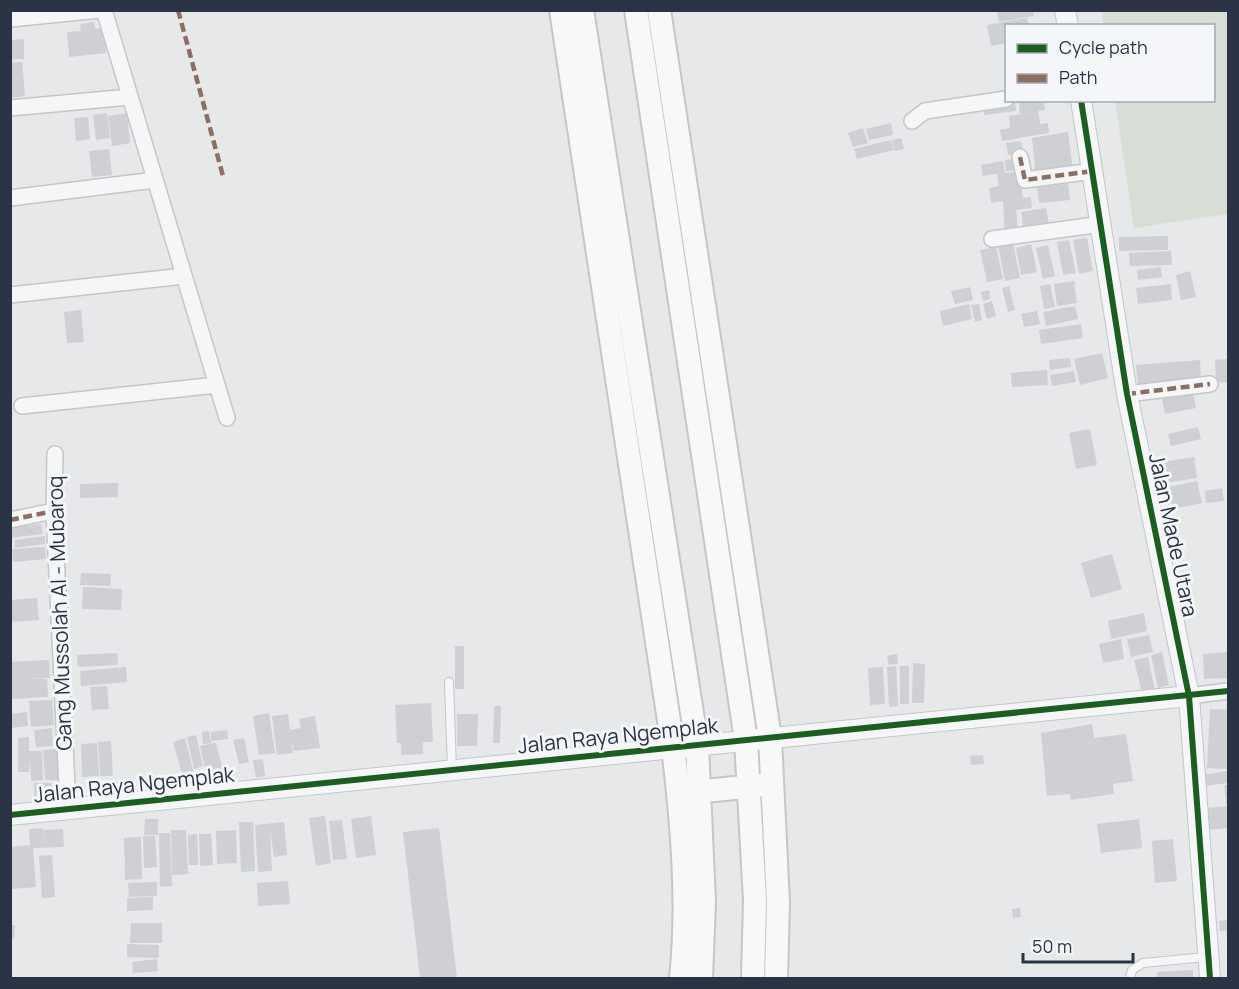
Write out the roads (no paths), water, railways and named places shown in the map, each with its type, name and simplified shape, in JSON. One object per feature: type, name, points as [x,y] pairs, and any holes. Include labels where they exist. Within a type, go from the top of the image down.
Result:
[{"type":"main road","points":[[561,10],[673,747],[684,902],[681,978]]},
{"type":"main road","points":[[582,10],[697,745],[701,791],[704,902],[701,978]]},
{"type":"main road","points":[[636,10],[746,740],[755,900],[753,978]]},
{"type":"main road","points":[[659,10],[770,738],[778,903],[776,978]]},
{"type":"main road","points":[[678,793],[774,784]]},
{"type":"street","points":[[10,19],[102,10],[227,418]]},
{"type":"street","points":[[10,108],[130,97]]},
{"type":"street","points":[[912,121],[925,111],[1005,99]]},
{"type":"street","name":"Jalan Made Utara","points":[[1081,102],[1094,171],[1127,394],[1189,696],[1210,978]]},
{"type":"street","points":[[1020,157],[1025,180],[1094,171]]},
{"type":"street","points":[[10,198],[155,180]]},
{"type":"street","points":[[992,239],[1102,224]]},
{"type":"street","points":[[10,295],[184,276]]},
{"type":"street","points":[[1127,394],[1210,384]]},
{"type":"street","points":[[22,406],[218,385]]},
{"type":"street","name":"Gang Mussolah Al - Mubaroq","points":[[55,454],[54,512],[68,808]]},
{"type":"street","points":[[10,520],[54,512]]},
{"type":"street","name":"Jalan Raya Ngemplak","points":[[10,815],[1228,691]]},
{"type":"lane","points":[[449,682],[452,769]]},
{"type":"lane","points":[[1130,978],[1132,970],[1143,963],[1208,957]]}]
